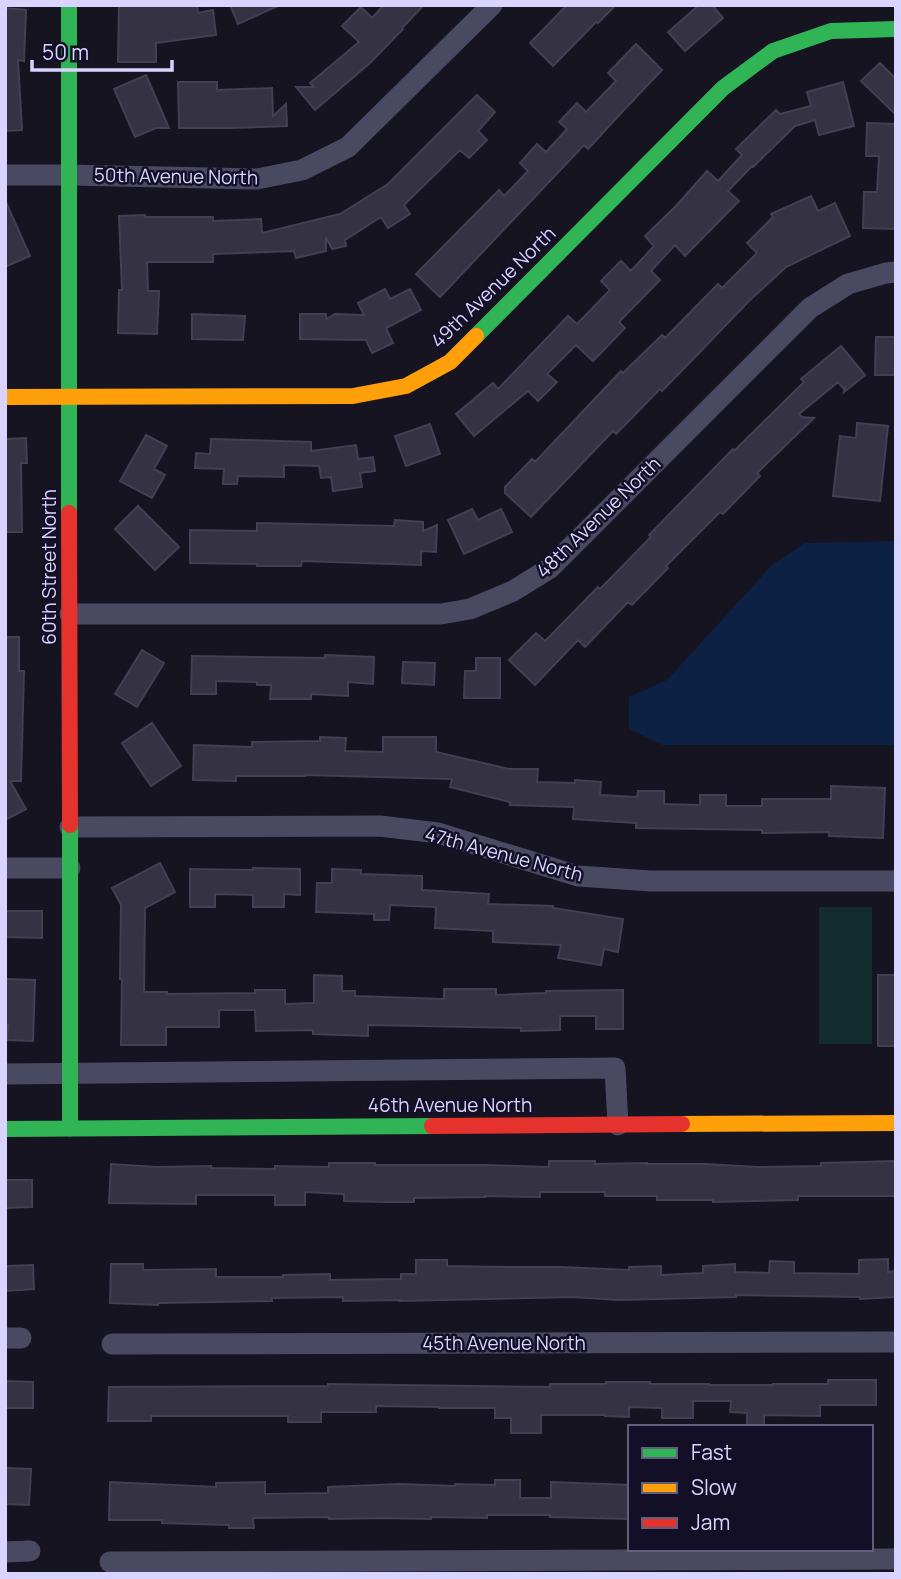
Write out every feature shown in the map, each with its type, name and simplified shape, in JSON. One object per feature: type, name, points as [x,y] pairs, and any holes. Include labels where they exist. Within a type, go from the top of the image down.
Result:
[{"type":"street","name":"60th Street North","points":[[69,5],[71,1129]]},
{"type":"street","name":"50th Avenue North","points":[[5,175],[257,178],[302,170],[348,148],[492,5]]},
{"type":"street","name":"49th Avenue North","points":[[5,397],[354,396],[406,386],[450,362],[723,88],[773,51],[831,31],[896,29]]},
{"type":"street","name":"48th Avenue North","points":[[70,614],[441,614],[470,609],[513,591],[550,568],[810,308],[848,284],[896,272]]},
{"type":"street","name":"47th Avenue North","points":[[70,827],[380,826],[438,833],[578,876],[651,881],[896,881]]},
{"type":"street","points":[[5,868],[70,868]]},
{"type":"street","points":[[5,1074],[615,1068],[618,1125]]},
{"type":"street","name":"46th Avenue North","points":[[5,1129],[896,1123]]},
{"type":"street","name":"45th Avenue North","points":[[113,1344],[896,1342]]},
{"type":"street","points":[[5,1552],[30,1551]]},
{"type":"street","points":[[110,1562],[172,1568],[534,1567],[896,1559]]},
{"type":"green space","points":[[819,907],[872,907],[872,1044],[819,1044]]},
{"type":"water","points":[[896,541],[896,745],[663,745],[629,729],[629,697],[667,680],[772,565],[805,543]]},
{"type":"building","points":[[119,5],[197,5],[198,13],[213,10],[216,35],[156,43],[156,62],[118,62]]},
{"type":"building","points":[[230,5],[280,5],[238,24]]},
{"type":"building","points":[[384,5],[424,5],[370,63],[315,110],[296,87],[314,87],[310,83],[359,42],[342,26],[361,7],[372,18]]},
{"type":"building","points":[[567,5],[616,5],[553,66],[530,43]]},
{"type":"building","points":[[699,5],[712,5],[723,18],[685,51],[668,32]]},
{"type":"building","points":[[5,8],[26,10],[24,61],[18,60],[22,130],[5,131]]},
{"type":"building","points":[[636,44],[662,70],[588,149],[584,145],[440,297],[416,274],[499,190],[504,196],[528,171],[520,163],[537,144],[546,152],[567,129],[559,122],[577,103],[586,112],[616,81],[608,73]]},
{"type":"building","points":[[880,63],[896,79],[896,115],[861,81]]},
{"type":"building","points":[[146,75],[169,128],[156,128],[135,137],[114,89]]},
{"type":"building","points":[[178,82],[217,82],[217,90],[272,88],[273,116],[286,104],[287,126],[179,128]]},
{"type":"building","points":[[843,82],[854,126],[819,135],[815,120],[795,126],[728,191],[739,201],[685,256],[675,245],[651,271],[660,280],[619,322],[625,328],[593,361],[576,345],[547,374],[557,382],[538,401],[528,391],[474,436],[456,414],[493,383],[498,389],[568,316],[577,324],[610,290],[601,281],[621,261],[631,271],[654,246],[645,236],[707,171],[718,181],[742,155],[736,149],[776,110],[780,114],[811,106],[807,92]]},
{"type":"building","points":[[477,95],[495,112],[478,131],[487,140],[469,158],[460,150],[404,205],[410,214],[388,228],[381,217],[345,240],[346,246],[332,249],[326,237],[326,251],[296,258],[294,251],[213,254],[213,262],[147,262],[148,291],[159,291],[157,334],[118,333],[119,290],[122,290],[119,216],[213,217],[213,221],[261,219],[262,233],[340,214],[388,184]]},
{"type":"building","points":[[867,123],[896,124],[896,229],[863,228],[864,192],[877,192],[879,156],[866,156]]},
{"type":"building","points":[[811,196],[818,211],[835,203],[850,236],[786,267],[749,301],[662,391],[660,389],[616,434],[613,431],[531,517],[505,493],[505,487],[532,459],[535,462],[621,371],[623,373],[662,335],[665,338],[718,284],[722,288],[757,253],[747,243],[773,217],[771,214]]},
{"type":"building","points":[[5,200],[30,256],[5,267]]},
{"type":"building","points":[[385,289],[390,299],[410,289],[421,310],[386,328],[393,343],[372,353],[366,340],[300,339],[300,314],[326,314],[326,319],[335,314],[364,315],[358,303]]},
{"type":"building","points":[[192,314],[245,316],[243,340],[192,339]]},
{"type":"building","points":[[876,337],[896,337],[896,375],[875,375]]},
{"type":"building","points":[[841,346],[865,375],[844,392],[845,388],[838,382],[799,414],[802,417],[814,418],[757,473],[760,476],[723,514],[720,512],[666,566],[668,568],[632,605],[628,602],[585,647],[578,640],[535,685],[509,660],[536,633],[545,641],[598,587],[600,589],[733,449],[734,451],[804,382],[801,379]]},
{"type":"building","points":[[857,423],[888,426],[880,501],[833,496],[840,436],[856,438]]},
{"type":"building","points":[[430,424],[440,454],[406,466],[395,436]]},
{"type":"building","points":[[146,435],[167,446],[154,469],[165,475],[152,498],[120,481]]},
{"type":"building","points":[[26,438],[27,463],[21,463],[22,532],[5,532],[5,439]]},
{"type":"building","points":[[211,439],[311,442],[311,451],[356,445],[358,459],[373,457],[375,471],[360,473],[362,487],[333,491],[331,477],[321,478],[319,466],[284,465],[284,477],[238,476],[237,484],[223,484],[224,469],[195,468],[196,453],[210,454]]},
{"type":"building","points":[[138,506],[179,547],[155,570],[115,529]]},
{"type":"building","points":[[472,509],[478,520],[501,509],[512,532],[464,554],[448,520]]},
{"type":"building","points":[[395,520],[423,522],[423,531],[437,525],[436,552],[421,551],[421,565],[302,561],[301,566],[190,563],[190,530],[257,531],[257,523],[394,526]]},
{"type":"building","points":[[5,637],[19,637],[19,671],[24,671],[21,781],[10,781],[26,809],[5,820]]},
{"type":"building","points":[[142,650],[164,663],[137,707],[115,694]]},
{"type":"building","points":[[325,655],[374,657],[373,684],[348,682],[348,696],[311,694],[311,699],[270,699],[271,685],[216,681],[216,694],[191,694],[192,656],[325,658]]},
{"type":"building","points":[[476,658],[500,658],[500,698],[464,698],[465,671],[476,671]]},
{"type":"building","points":[[403,662],[435,663],[434,685],[402,683]]},
{"type":"building","points":[[152,723],[181,766],[151,786],[122,743]]},
{"type":"building","points":[[320,737],[346,738],[345,751],[383,752],[383,737],[436,737],[436,752],[509,769],[538,769],[537,782],[601,782],[600,795],[637,797],[638,791],[664,791],[664,804],[700,805],[700,795],[726,795],[726,806],[762,806],[762,799],[831,799],[831,786],[885,788],[883,838],[829,836],[829,832],[762,833],[762,830],[636,828],[636,823],[573,819],[574,807],[510,805],[510,802],[450,787],[452,779],[305,775],[236,776],[236,781],[193,780],[194,745],[252,747],[252,742],[320,741]]},
{"type":"building","points":[[160,863],[175,892],[145,908],[144,992],[255,993],[255,990],[285,990],[285,1004],[314,1003],[314,975],[342,976],[342,991],[355,991],[355,996],[444,999],[444,989],[496,989],[496,995],[623,990],[623,1029],[596,1029],[596,1016],[560,1016],[560,1030],[368,1025],[368,1036],[313,1034],[313,1030],[256,1031],[255,1010],[219,1010],[219,1027],[166,1027],[166,1045],[121,1045],[121,905],[112,888]]},
{"type":"building","points":[[190,869],[300,869],[300,895],[284,894],[284,907],[253,907],[253,895],[215,894],[215,907],[190,907]]},
{"type":"building","points":[[332,869],[361,870],[361,874],[422,876],[422,890],[489,894],[488,904],[553,906],[623,919],[618,952],[604,949],[601,965],[558,958],[561,945],[493,942],[493,931],[435,928],[436,907],[390,905],[389,920],[374,920],[374,914],[316,912],[317,883],[332,883]]},
{"type":"building","points":[[5,911],[42,911],[42,938],[5,937]]},
{"type":"building","points":[[878,975],[896,975],[896,1046],[878,1046]]},
{"type":"building","points":[[5,979],[35,980],[33,1041],[7,1040]]},
{"type":"building","points":[[549,1161],[757,1167],[896,1161],[896,1196],[798,1196],[798,1200],[713,1202],[657,1200],[657,1196],[605,1196],[605,1192],[540,1192],[540,1197],[414,1198],[414,1202],[385,1202],[344,1201],[344,1194],[305,1192],[305,1205],[275,1205],[275,1195],[196,1195],[196,1204],[109,1203],[111,1164],[275,1169],[275,1166],[329,1167],[329,1163],[549,1167]]},
{"type":"building","points":[[5,1180],[32,1180],[32,1207],[5,1208]]},
{"type":"building","points":[[888,1259],[888,1272],[896,1271],[896,1297],[860,1299],[736,1295],[619,1300],[572,1297],[343,1301],[343,1297],[158,1305],[110,1303],[111,1264],[143,1264],[143,1270],[216,1269],[216,1277],[330,1274],[330,1280],[401,1279],[401,1274],[416,1274],[416,1260],[447,1260],[447,1266],[629,1270],[629,1267],[661,1266],[661,1275],[703,1273],[703,1266],[735,1264],[735,1272],[769,1273],[770,1261],[794,1262],[794,1273],[859,1274],[859,1260]]},
{"type":"building","points":[[33,1265],[34,1289],[5,1291],[5,1266]]},
{"type":"building","points":[[828,1380],[876,1380],[876,1405],[820,1405],[820,1416],[764,1415],[764,1425],[747,1425],[747,1413],[730,1412],[731,1401],[693,1401],[693,1418],[662,1418],[662,1408],[629,1407],[629,1417],[541,1415],[541,1433],[511,1433],[511,1418],[495,1418],[495,1408],[376,1406],[376,1412],[321,1412],[321,1422],[288,1422],[288,1416],[151,1416],[151,1421],[108,1421],[109,1387],[328,1384],[550,1387],[550,1384],[606,1382],[828,1384]]},
{"type":"building","points":[[5,1381],[33,1382],[33,1408],[5,1408]]},
{"type":"building","points":[[5,1468],[31,1469],[29,1505],[5,1504]]},
{"type":"building","points":[[495,1480],[520,1480],[520,1498],[551,1498],[551,1482],[628,1485],[628,1519],[550,1515],[487,1515],[487,1518],[431,1519],[253,1518],[254,1528],[162,1523],[162,1520],[109,1520],[110,1482],[216,1487],[216,1483],[265,1482],[265,1494],[328,1493],[328,1487],[400,1484],[495,1485]]},
{"type":"traffic: fast","points":[[69,5],[69,513]]},
{"type":"traffic: fast","points":[[476,336],[723,88],[773,51],[831,31],[896,29]]},
{"type":"traffic: fast","points":[[70,825],[70,1129]]},
{"type":"traffic: fast","points":[[5,1129],[432,1126]]},
{"type":"traffic: slow","points":[[5,397],[353,396],[406,386],[450,362],[476,336]]},
{"type":"traffic: slow","points":[[682,1124],[896,1123]]},
{"type":"traffic: jam","points":[[69,513],[70,825]]},
{"type":"traffic: jam","points":[[432,1126],[682,1124]]}]
